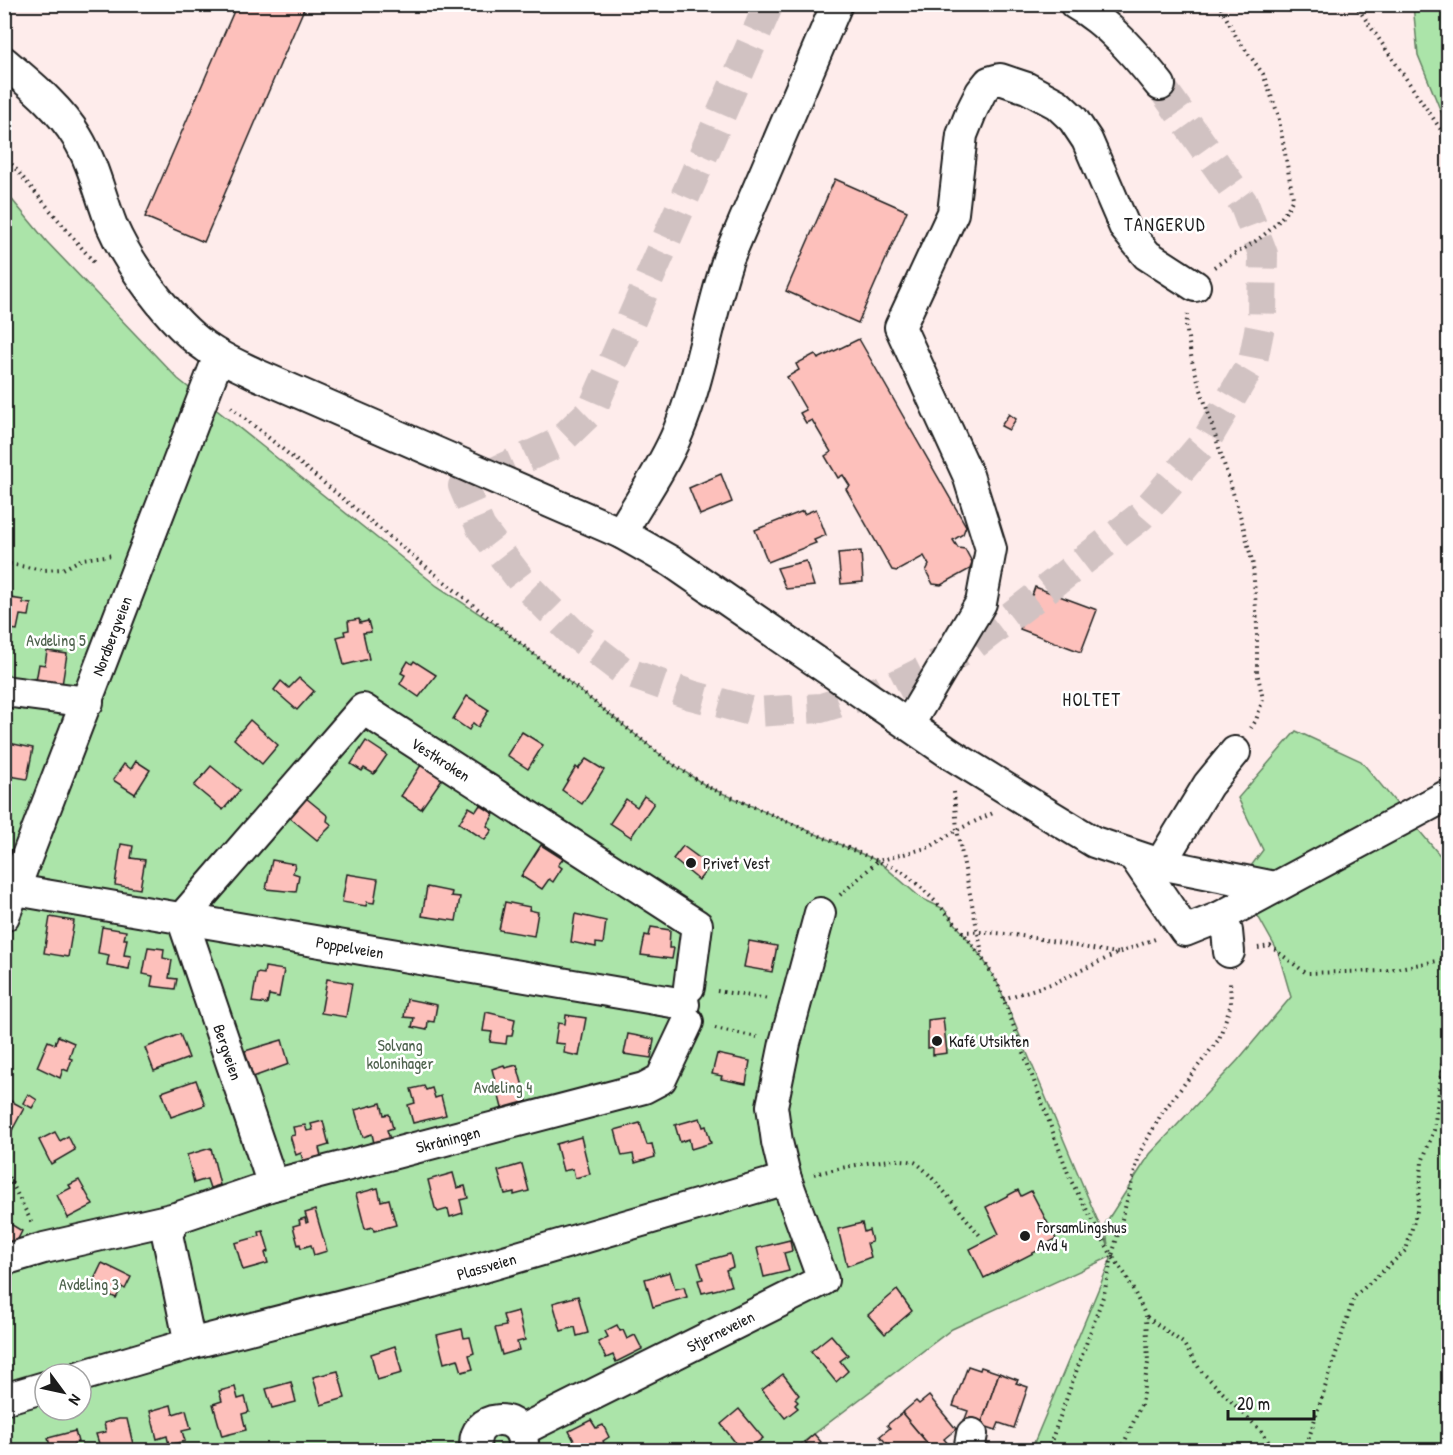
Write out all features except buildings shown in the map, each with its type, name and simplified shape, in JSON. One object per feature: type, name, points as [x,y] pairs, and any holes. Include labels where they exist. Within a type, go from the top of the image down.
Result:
[{"type":"street","points":[[621,533],[669,452],[678,430],[694,386],[716,295],[736,238],[837,4]]},
{"type":"street","points":[[1075,4],[1113,32],[1160,85]]},
{"type":"street","points":[[4,62],[57,111],[76,135],[89,158],[113,226],[127,255],[181,326],[205,347],[258,375],[621,533],[672,562],[952,755],[1094,842],[1147,860],[1275,887]]},
{"type":"street","points":[[909,724],[981,603],[992,549],[968,475],[900,327],[953,213],[962,135],[981,92],[989,82],[1000,79],[1027,88],[1057,104],[1073,118],[1087,140],[1125,228],[1147,255],[1195,286]]},
{"type":"street","name":"Nordbergveien","points":[[8,898],[88,702],[219,356]]},
{"type":"street","points":[[4,691],[88,702]]},
{"type":"street","name":"Vestkroken","points":[[182,918],[363,709],[697,925],[687,1004]]},
{"type":"street","points":[[1147,860],[1235,752]]},
{"type":"street","points":[[1147,860],[1185,931],[1220,917],[1449,795]]},
{"type":"street","name":"Poppelveien","points":[[8,898],[182,918],[687,1004]]},
{"type":"street","points":[[786,1179],[777,1142],[772,1106],[785,1043],[820,913]]},
{"type":"street","points":[[1220,917],[1227,931],[1229,952]]},
{"type":"street","name":"Bergveien","points":[[182,918],[273,1185]]},
{"type":"street","name":"Skråningen","points":[[4,1260],[44,1248],[176,1218],[273,1185],[644,1088],[660,1079],[687,1004]]},
{"type":"street","name":"Plassveien","points":[[93,1372],[190,1344],[432,1282],[786,1179]]},
{"type":"street","name":"Stjerneveien","points":[[521,1441],[823,1280],[786,1179]]},
{"type":"street","points":[[176,1218],[167,1234],[190,1344]]},
{"type":"street","points":[[4,1398],[33,1390]]},
{"type":"street","points":[[469,1449],[478,1432],[489,1422],[504,1420],[511,1423],[521,1441]]},
{"type":"path","points":[[1219,4],[1237,38],[1263,74],[1278,114],[1293,198],[1289,207],[1272,228],[1241,252],[1215,266],[1195,286],[1186,326],[1192,361],[1243,525],[1253,565],[1257,672],[1263,699],[1256,720],[1235,752]]},
{"type":"path","points":[[1355,4],[1449,140]]},
{"type":"path","points":[[207,388],[501,628],[671,763],[708,787],[903,872],[928,893],[962,932],[983,959],[998,984],[1071,1180],[1112,1256],[1127,1277],[1146,1316],[1148,1363],[1141,1404],[1121,1450]]},
{"type":"path","points":[[4,563],[42,570],[63,568],[82,559],[119,554],[144,555]]},
{"type":"path","points":[[952,755],[957,831],[983,959]]},
{"type":"path","points":[[820,913],[878,861],[930,847],[985,816],[1028,802]]},
{"type":"path","points":[[962,932],[978,931],[1118,953]]},
{"type":"path","points":[[1003,999],[1054,983],[1147,942],[1185,931]]},
{"type":"path","points":[[1048,1450],[1104,1294],[1140,1152],[1162,1113],[1218,1039],[1231,1004],[1229,952],[1270,946],[1306,973],[1383,971],[1449,960]]},
{"type":"path","points":[[687,1004],[796,1003]]},
{"type":"path","points":[[687,1004],[785,1043]]},
{"type":"path","points":[[1305,1450],[1354,1297],[1406,1250],[1418,1207],[1422,1162],[1434,1130],[1449,1020]]},
{"type":"path","points":[[786,1179],[893,1161],[916,1162],[928,1172],[982,1238]]},
{"type":"path","points":[[4,1174],[8,1176],[44,1248]]},
{"type":"path","points":[[1146,1316],[1183,1343],[1201,1371],[1261,1431],[1274,1450]]},
{"type":"green space","points":[[1413,5],[1448,5],[1448,129],[1418,55]]},
{"type":"green space","name":"Solvang kolonihager","points":[[4,190],[47,242],[178,379],[437,586],[501,628],[671,763],[708,787],[878,861],[921,898],[944,909],[983,959],[998,984],[1108,1245],[1105,1224],[1150,1154],[1238,1060],[1291,997],[1278,952],[1239,882],[1263,850],[1238,798],[1296,731],[1361,761],[1448,865],[1448,1450],[1031,1450],[1110,1257],[952,1329],[793,1450],[5,1450]]},
{"type":"tunnel","points":[[769,4],[592,410],[558,443],[463,486],[481,528],[524,584],[573,633],[623,671],[691,695],[754,712],[821,708],[894,686],[971,647],[1141,516],[1207,439],[1253,361],[1262,316],[1263,254],[1244,204],[1160,85]]},
{"type":"place","name":"Privet Vest","points":[[691,863]]},
{"type":"place","name":"Kafé Utsikten","points":[[937,1041]]},
{"type":"place","name":"Forsamlingshus Avd 4","points":[[1025,1236]]},
{"type":"district","name":"TANGERUD","points":[[1165,225]]},
{"type":"district","name":"HOLTET","points":[[1092,700]]},
{"type":"park label","name":"Avdeling 5","points":[[56,640]]},
{"type":"park label","name":"Avdeling 4","points":[[503,1087]]},
{"type":"park label","name":"Avdeling 3","points":[[89,1284]]}]
